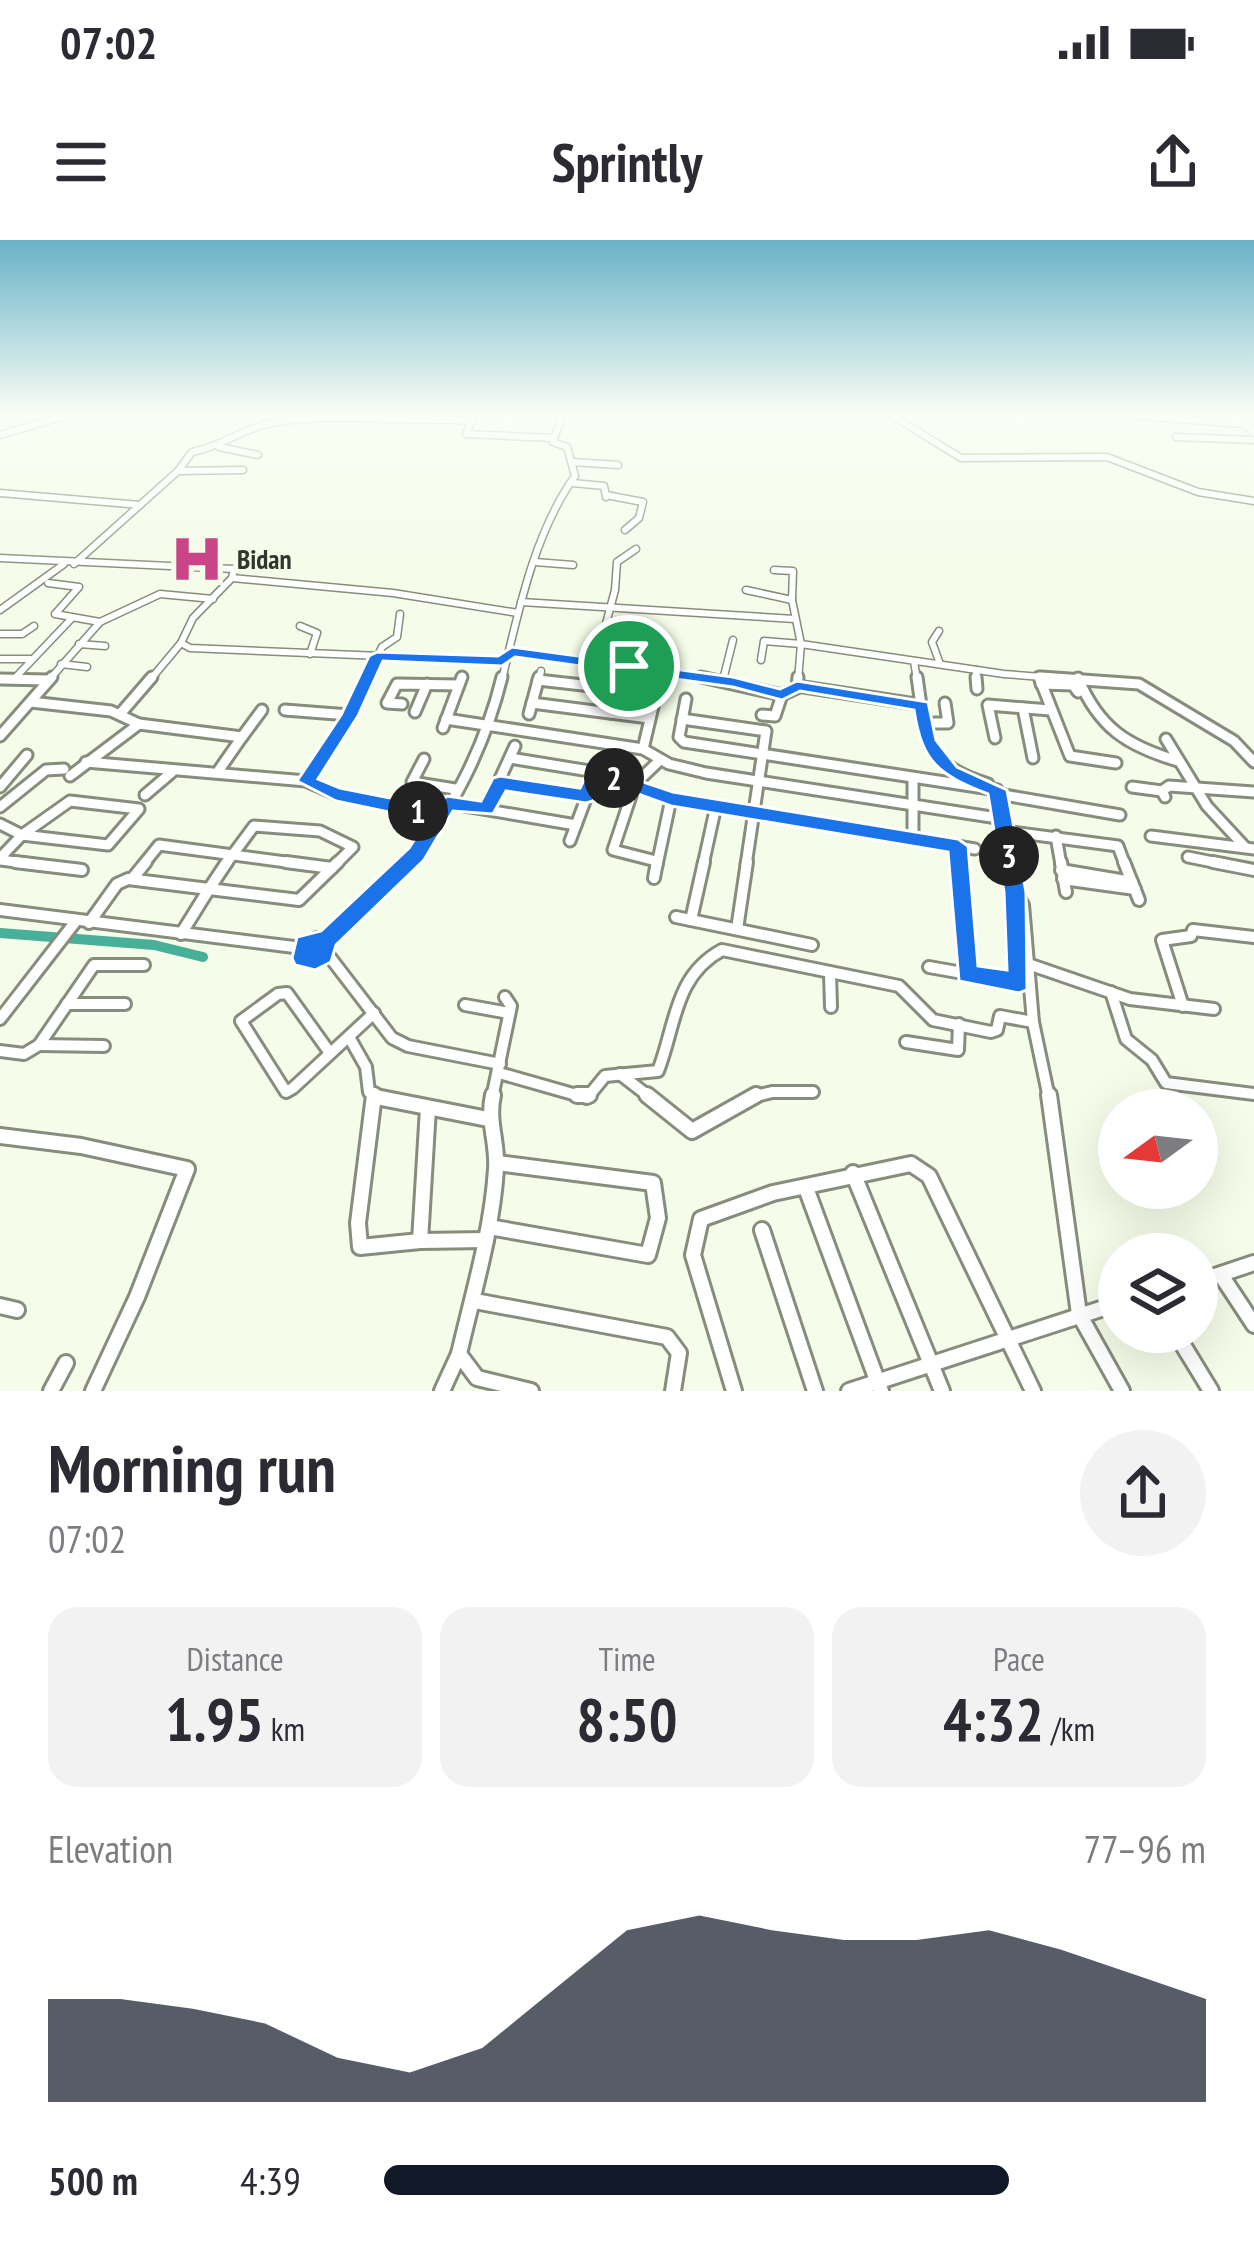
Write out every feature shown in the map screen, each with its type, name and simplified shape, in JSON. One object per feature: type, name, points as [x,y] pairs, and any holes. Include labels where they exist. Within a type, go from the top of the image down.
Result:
[{"type":"street","points":[[326,946],[416,854],[490,725],[502,661],[512,652],[520,602],[562,494],[572,483],[572,469]]},
{"type":"street","points":[[1137,469],[1198,492],[1254,501]]},
{"type":"street","points":[[0,610],[69,564],[178,471],[243,470]]},
{"type":"street","points":[[572,483],[604,486],[606,496],[643,502],[639,518],[625,530]]},
{"type":"street","points":[[0,493],[140,505]]},
{"type":"street","points":[[596,661],[611,610],[617,562],[636,549]]},
{"type":"street","points":[[0,558],[235,571],[121,713]]},
{"type":"street","points":[[536,562],[573,565]]},
{"type":"street","points":[[774,569],[793,571],[792,600],[801,644],[797,686]]},
{"type":"street","points":[[232,578],[369,590],[518,613]]},
{"type":"street","points":[[48,583],[79,587],[54,613],[100,622]]},
{"type":"street","points":[[746,590],[792,600]]},
{"type":"street","points":[[2,731],[100,622],[160,594],[214,599]]},
{"type":"street","points":[[0,599],[12,600]]},
{"type":"street","points":[[520,602],[795,619]]},
{"type":"street","points":[[307,781],[349,716],[383,645],[397,637],[400,614]]},
{"type":"street","points":[[14,679],[72,618]]},
{"type":"street","points":[[0,634],[22,634],[34,626]]},
{"type":"street","points":[[300,626],[317,633],[310,654]]},
{"type":"street","points":[[939,631],[932,644],[940,664]]},
{"type":"street","points":[[723,680],[734,640]]},
{"type":"street","points":[[760,660],[763,642],[801,644],[1073,685],[1085,699]]},
{"type":"street","points":[[181,643],[224,651],[502,661]]},
{"type":"street","points":[[869,643],[869,656]]},
{"type":"street","points":[[79,644],[105,646]]},
{"type":"street","points":[[512,652],[723,680],[782,695]]},
{"type":"street","points":[[644,749],[656,655]]},
{"type":"street","points":[[0,659],[32,659]]},
{"type":"street","points":[[914,661],[927,741],[950,772],[998,792]]},
{"type":"street","points":[[62,664],[87,667]]},
{"type":"street","points":[[976,670],[977,689]]},
{"type":"street","points":[[529,714],[539,676],[620,686],[611,713]]},
{"type":"street","points":[[1040,680],[1078,678],[1148,686],[1186,716],[1239,745],[1254,761]]},
{"type":"street","points":[[1078,678],[1092,714],[1119,741],[1178,761]]},
{"type":"street","points":[[0,679],[48,680]]},
{"type":"street","points":[[1040,680],[1072,758],[1116,763]]},
{"type":"street","points":[[402,704],[387,703],[397,684],[461,681],[444,723],[490,725],[644,749],[659,760],[759,781],[912,805],[1118,846],[1135,890],[1063,880],[1055,836]]},
{"type":"street","points":[[415,712],[428,683]]},
{"type":"street","points":[[762,715],[776,716],[782,695],[797,686],[922,706]]},
{"type":"street","points":[[686,698],[681,741],[1120,815]]},
{"type":"street","points":[[31,702],[121,713],[139,724],[242,737]]},
{"type":"street","points":[[532,703],[649,718]]},
{"type":"street","points":[[925,723],[948,723],[945,703]]},
{"type":"street","points":[[995,738],[988,705],[1050,710]]},
{"type":"street","points":[[1023,708],[1033,758]]},
{"type":"street","points":[[86,762],[209,775],[219,770],[262,710]]},
{"type":"street","points":[[285,710],[349,716]]},
{"type":"street","points":[[682,719],[764,729],[737,929]]},
{"type":"street","points":[[0,807],[51,767],[67,773],[139,724]]},
{"type":"street","points":[[1166,740],[1194,787],[1249,848]]},
{"type":"street","points":[[486,809],[515,746]]},
{"type":"street","points":[[0,787],[27,755]]},
{"type":"street","points":[[509,758],[596,772],[671,799],[976,850]]},
{"type":"street","points":[[424,759],[412,782],[454,789]]},
{"type":"street","points":[[614,852],[635,784],[659,760]]},
{"type":"street","points":[[219,770],[307,781],[336,794],[440,816]]},
{"type":"street","points":[[145,795],[172,772]]},
{"type":"street","points":[[570,841],[596,772]]},
{"type":"street","points":[[11,773],[36,778]]},
{"type":"street","points":[[913,778],[913,838]]},
{"type":"street","points":[[500,783],[586,796]]},
{"type":"street","points":[[1132,787],[1164,794],[1169,786],[1254,792]]},
{"type":"street","points":[[998,792],[1026,985],[1051,1106],[1079,1314],[1122,1391]]},
{"type":"street","points":[[654,878],[671,799]]},
{"type":"street","points":[[0,824],[22,835],[112,844],[139,808],[70,802],[22,835],[0,859]]},
{"type":"street","points":[[447,803],[576,825]]},
{"type":"street","points":[[691,920],[716,806]]},
{"type":"street","points":[[0,1018],[66,934],[117,884],[132,879],[212,888],[298,900],[353,847],[320,831],[257,825],[232,856],[212,888],[181,934]]},
{"type":"street","points":[[1151,836],[1249,848]]},
{"type":"street","points":[[132,879],[159,845],[332,868]]},
{"type":"street","points":[[958,846],[968,974]]},
{"type":"street","points":[[598,850],[656,861]]},
{"type":"street","points":[[1188,857],[1254,870]]},
{"type":"street","points":[[0,859],[82,870]]},
{"type":"street","points":[[1015,892],[1023,904],[1031,965],[1026,985]]},
{"type":"street","points":[[0,910],[302,948],[313,939],[326,946],[399,1042],[500,1068],[587,1098],[604,1076],[653,1073],[661,1067],[687,975],[712,954],[730,950],[899,986],[934,1020],[991,1032],[997,1030],[998,1016],[1033,1022]]},
{"type":"street","points":[[676,916],[812,945]]},
{"type":"street","points":[[1183,1006],[1162,940],[1191,936],[1193,931],[1254,938]]},
{"type":"street","points":[[0,1051],[24,1054],[39,1045],[94,964],[144,965]]},
{"type":"street","points":[[1031,965],[1142,1002],[1214,1009]]},
{"type":"street","points":[[928,967],[1026,985]]},
{"type":"street","points":[[830,973],[831,1007]]},
{"type":"street","points":[[1111,992],[1126,1039],[1152,1060],[1166,1082],[1254,1094]]},
{"type":"street","points":[[329,1053],[287,993],[278,994],[242,1022],[284,1092],[349,1037],[374,1013]]},
{"type":"street","points":[[67,1004],[124,1004]]},
{"type":"street","points":[[442,1391],[475,1301],[487,1234],[497,1162],[488,1119],[507,1005],[465,1005]]},
{"type":"street","points":[[906,1042],[958,1049],[959,1024]]},
{"type":"street","points":[[349,1037],[366,1067],[367,1087],[376,1097],[488,1119]]},
{"type":"street","points":[[39,1045],[104,1046]]},
{"type":"street","points":[[620,1074],[692,1131],[703,1130],[735,1105],[760,1094],[784,1089],[813,1092]]},
{"type":"street","points":[[376,1097],[358,1223],[360,1247],[487,1234],[648,1255],[658,1218],[653,1183],[497,1162]]},
{"type":"street","points":[[420,1241],[428,1108]]},
{"type":"street","points":[[0,1136],[81,1146],[187,1169],[146,1277],[93,1391]]},
{"type":"street","points":[[734,1391],[697,1271],[692,1243],[700,1219],[773,1193],[911,1164],[922,1167],[1033,1391]]},
{"type":"street","points":[[853,1174],[942,1391]]},
{"type":"street","points":[[806,1189],[879,1386]]},
{"type":"street","points":[[762,1230],[815,1391]]},
{"type":"street","points":[[1218,1276],[1254,1262]]},
{"type":"street","points":[[1221,1275],[1254,1325]]},
{"type":"street","points":[[475,1301],[667,1337],[680,1353],[673,1391]]},
{"type":"street","points":[[0,1306],[17,1310]]},
{"type":"street","points":[[849,1391],[879,1386],[1098,1309]]},
{"type":"street","points":[[1188,1353],[1211,1391]]},
{"type":"street","points":[[459,1354],[470,1376],[531,1391]]},
{"type":"street","points":[[51,1391],[66,1363]]},
{"type":"waterway","points":[[0,933],[154,945],[203,957]]},
{"type":"place","name":"Bidan","points":[[197,559]]},
{"type":"route","points":[[629,666],[512,652],[502,661],[377,656],[349,716],[307,781],[336,794],[440,816],[416,854],[325,941],[323,955],[315,960],[303,958],[305,944],[313,939],[325,941],[416,854],[426,843],[447,803],[486,809],[500,783],[586,796],[596,772],[671,799],[958,846],[968,974],[1019,982],[1015,892],[997,790],[950,772],[927,741],[922,706],[797,686],[782,695],[733,682],[629,666]]}]
